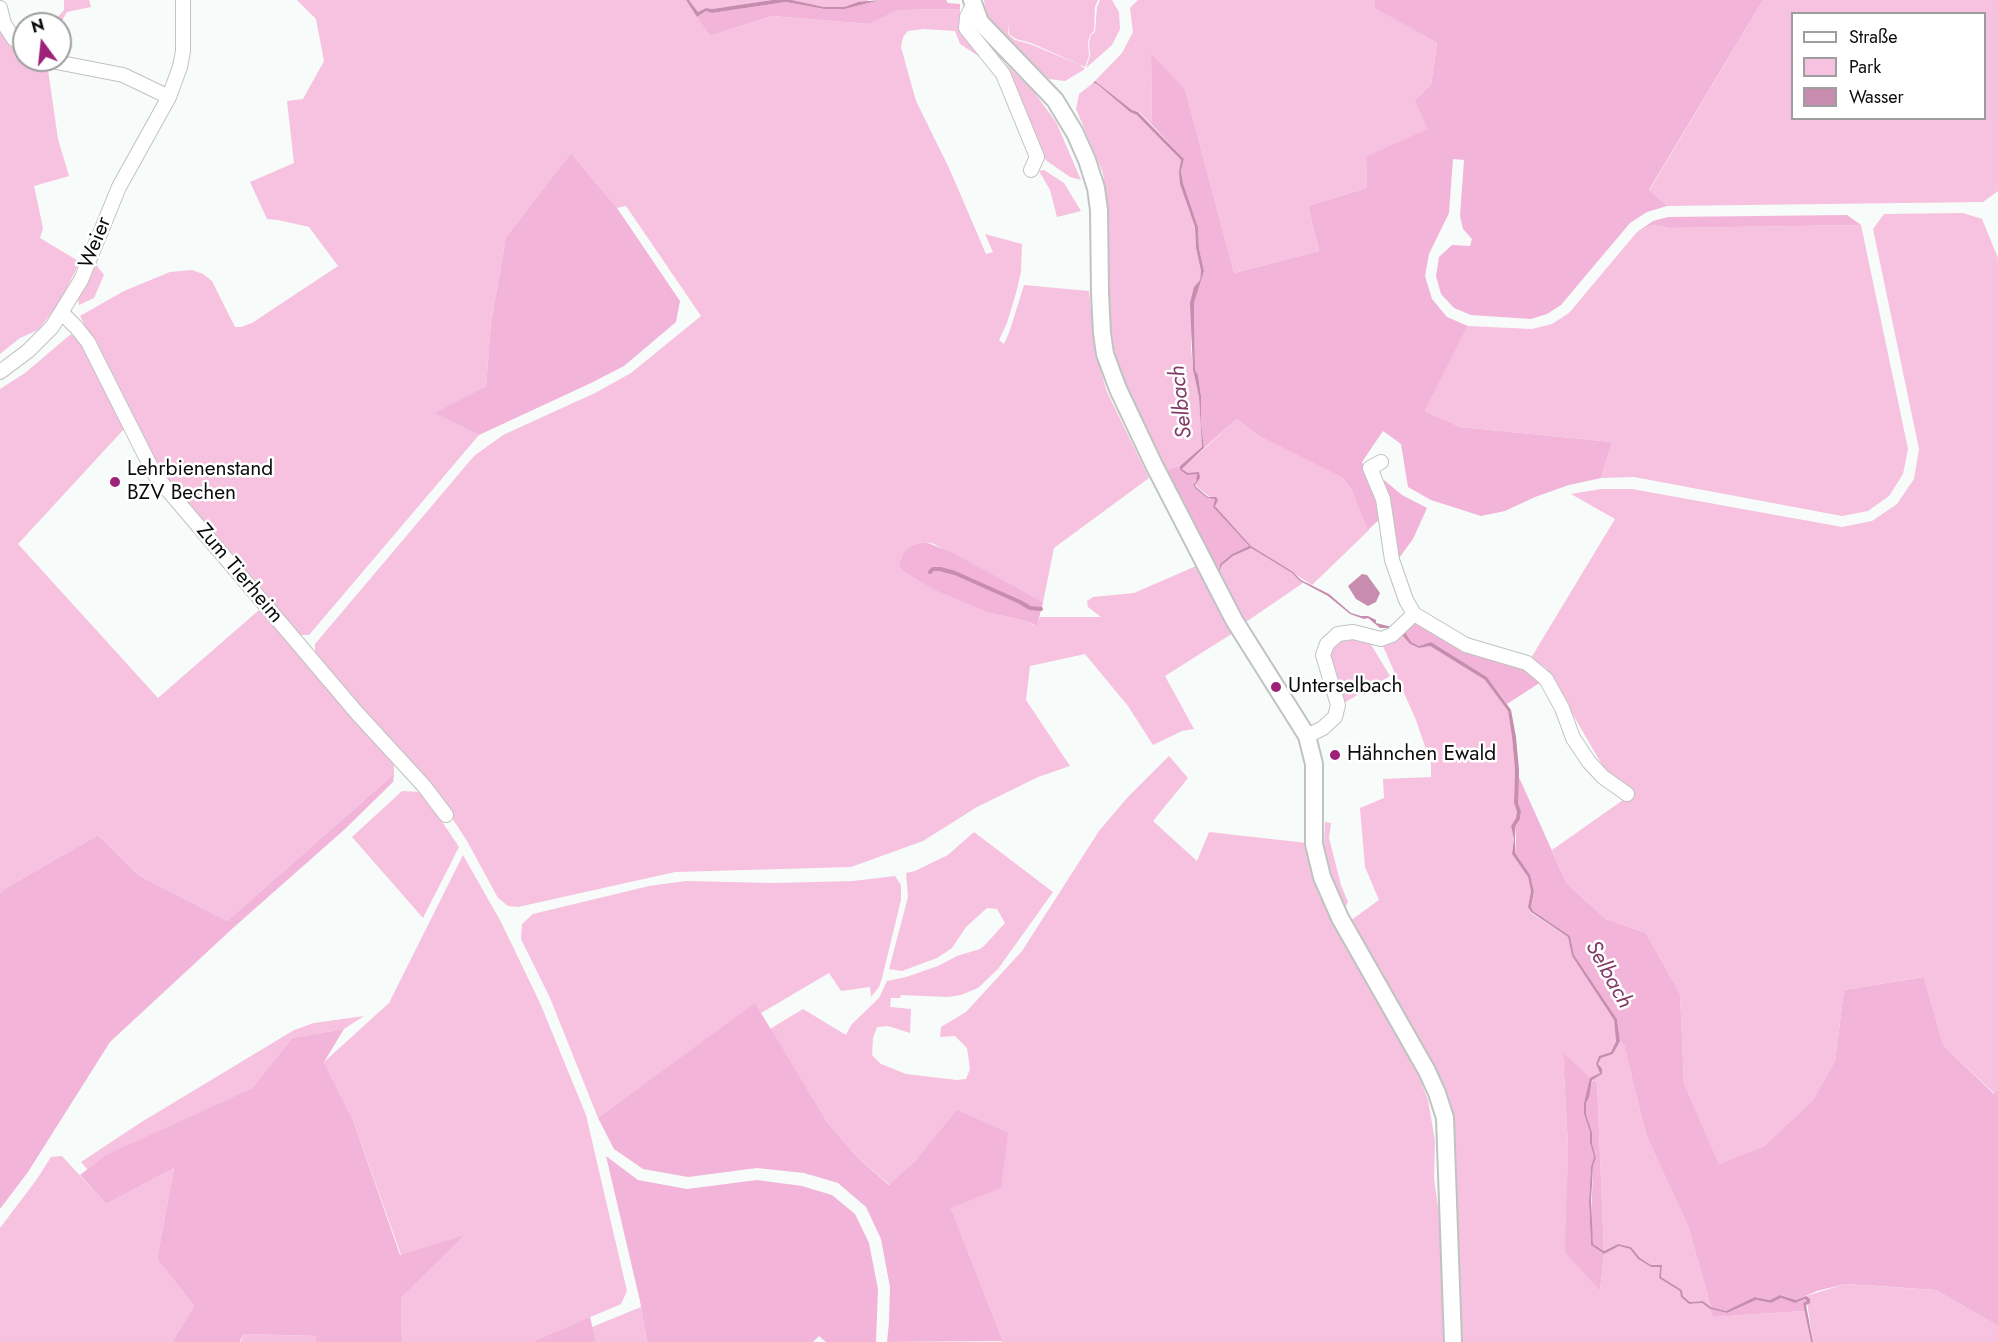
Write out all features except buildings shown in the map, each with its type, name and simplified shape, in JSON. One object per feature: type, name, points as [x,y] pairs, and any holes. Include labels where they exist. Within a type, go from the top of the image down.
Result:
[{"type":"street","name":"Weier","points":[[0,372],[28,351],[52,327],[81,280],[119,187],[169,97],[180,67],[183,51],[183,0]]},
{"type":"street","points":[[972,3],[966,28],[1003,74],[1037,158],[1031,170]]},
{"type":"street","points":[[972,3],[980,22],[1055,100],[1075,133],[1087,160],[1097,195],[1102,333],[1105,354],[1118,389],[1154,465],[1234,620],[1307,736],[1314,764],[1314,844],[1323,877],[1340,918],[1428,1071],[1445,1118],[1454,1342]]},
{"type":"street","points":[[0,8],[4,24],[12,36]]},
{"type":"street","points":[[72,65],[123,75],[169,97]]},
{"type":"street","name":"Zum Tierheim","points":[[62,313],[88,342],[156,475],[357,713],[424,786],[446,815]]},
{"type":"street","points":[[1381,462],[1370,468],[1383,499],[1392,560],[1406,600],[1414,614],[1466,645],[1527,663],[1546,679],[1562,708],[1573,738],[1589,762],[1603,777],[1628,794]]},
{"type":"street","points":[[1307,736],[1323,728],[1335,717],[1338,705],[1323,655],[1327,644],[1338,634],[1353,632],[1382,639],[1392,635],[1414,614]]},
{"type":"green space","points":[[64,0],[89,0],[91,7],[62,12]]},
{"type":"green space","points":[[297,0],[686,0],[710,36],[772,16],[870,24],[898,10],[960,9],[960,31],[989,63],[960,44],[955,31],[924,29],[908,31],[903,37],[901,47],[916,101],[949,168],[986,254],[993,252],[985,234],[1022,244],[1021,272],[1016,293],[999,340],[1004,344],[1024,285],[1089,291],[1096,354],[1107,392],[1149,478],[1054,548],[1043,602],[934,544],[925,542],[912,545],[904,551],[899,563],[990,613],[1026,621],[1036,626],[1040,617],[1101,617],[1088,607],[1087,601],[1093,597],[1134,593],[1196,566],[1233,633],[1165,676],[1194,729],[1182,731],[1153,745],[1128,706],[1085,654],[1030,666],[1026,700],[1070,766],[1038,777],[977,807],[923,841],[851,867],[675,872],[518,907],[508,906],[498,898],[467,841],[439,798],[315,658],[315,644],[474,456],[503,435],[595,393],[631,373],[701,316],[626,206],[617,208],[571,153],[506,237],[491,323],[486,386],[436,413],[479,435],[309,635],[295,635],[162,475],[147,451],[80,316],[124,291],[170,272],[192,270],[212,281],[235,327],[241,327],[252,323],[338,266],[309,227],[267,219],[250,182],[294,163],[287,101],[303,99],[324,61],[316,19]]},
{"type":"green space","points":[[689,0],[772,0],[706,8],[698,12]]},
{"type":"green space","points":[[792,0],[869,0],[866,3],[858,2],[844,7],[824,7]]},
{"type":"green space","points":[[984,0],[1098,0],[1095,7],[1094,31],[1088,42],[1089,56],[1085,67],[1031,43],[1016,39],[1009,34],[1008,24],[1008,34],[1015,40],[1030,44],[1085,69],[1065,81],[1049,79],[999,30],[986,13]]},
{"type":"green space","points":[[1100,0],[1112,0],[1119,12],[1120,29],[1112,45],[1086,68],[1090,56],[1089,42],[1091,35],[1095,32],[1097,7]]},
{"type":"green space","points":[[1138,0],[1375,0],[1376,8],[1437,43],[1431,85],[1429,129],[1366,156],[1367,188],[1308,206],[1319,251],[1234,273],[1185,89],[1151,55],[1152,125],[1139,112],[1132,110],[1095,81],[1122,53],[1133,32],[1130,8]]},
{"type":"green space","points":[[1763,0],[1998,0],[1998,191],[1983,202],[1667,206],[1649,191]]},
{"type":"green space","points":[[0,24],[12,38],[12,72],[48,72],[58,139],[69,176],[34,186],[43,228],[40,238],[80,262],[58,305],[38,330],[20,338],[0,354]]},
{"type":"green space","points":[[977,36],[1034,92],[1056,122],[1081,180],[1070,177],[1047,161],[1036,147]]},
{"type":"green space","points":[[1093,83],[1130,112],[1137,114],[1181,160],[1179,171],[1195,227],[1196,248],[1201,271],[1200,280],[1194,287],[1191,346],[1199,397],[1202,447],[1180,466],[1165,470],[1124,385],[1114,349],[1108,309],[1107,215],[1103,173],[1076,109],[1079,94]]},
{"type":"green space","points":[[1044,170],[1064,183],[1081,211],[1057,217],[1050,190],[1039,171]]},
{"type":"green space","points":[[1963,213],[1982,219],[1998,258],[1998,1090],[1995,1094],[1943,1045],[1922,977],[1844,990],[1835,1061],[1812,1101],[1764,1146],[1719,1166],[1684,1083],[1680,994],[1646,933],[1606,919],[1567,884],[1552,850],[1633,793],[1605,770],[1546,668],[1531,658],[1615,519],[1571,494],[1601,489],[1632,489],[1842,527],[1872,521],[1897,504],[1914,479],[1919,449],[1873,229],[1884,214]]},
{"type":"green space","points":[[1653,225],[1670,228],[1861,225],[1908,449],[1903,474],[1889,496],[1868,511],[1842,516],[1634,477],[1601,478],[1612,442],[1460,427],[1425,411],[1468,326],[1532,329],[1552,324],[1569,313],[1637,232]]},
{"type":"green space","points":[[94,262],[104,275],[94,298],[79,305],[78,299]]},
{"type":"green space","points":[[71,334],[86,349],[125,428],[18,544],[158,698],[259,610],[394,763],[394,774],[227,921],[138,875],[98,835],[0,893],[0,389],[25,373]]},
{"type":"green space","points":[[1237,419],[1259,436],[1343,478],[1352,491],[1369,530],[1312,585],[1251,546],[1215,506],[1210,497],[1197,487],[1190,474],[1182,469]]},
{"type":"green space","points":[[1251,548],[1292,573],[1303,583],[1243,624],[1218,574],[1222,565],[1233,556]]},
{"type":"green space","points":[[1401,634],[1410,644],[1419,648],[1430,646],[1485,680],[1508,711],[1515,770],[1514,803],[1517,812],[1517,818],[1511,826],[1514,839],[1512,854],[1528,877],[1531,891],[1528,907],[1531,913],[1568,937],[1572,956],[1614,1020],[1616,1040],[1611,1052],[1599,1056],[1596,1064],[1600,1073],[1591,1078],[1563,1054],[1568,1147],[1566,1252],[1600,1291],[1604,1254],[1619,1246],[1630,1249],[1638,1259],[1651,1267],[1660,1267],[1659,1278],[1681,1291],[1681,1297],[1689,1304],[1702,1303],[1710,1309],[1713,1317],[1805,1311],[1811,1342],[1460,1342],[1453,1119],[1446,1093],[1427,1055],[1350,921],[1379,900],[1365,867],[1360,808],[1384,798],[1383,779],[1431,777],[1431,764],[1416,720],[1382,644]]},
{"type":"green space","points":[[1351,637],[1370,643],[1390,676],[1342,704],[1328,656],[1331,646],[1339,638]]},
{"type":"green space","points":[[1169,756],[1188,778],[1153,821],[1197,861],[1209,832],[1307,843],[1413,1062],[1428,1100],[1435,1141],[1434,1179],[1442,1233],[1443,1342],[1000,1342],[1003,1341],[951,1208],[917,1159],[890,1185],[858,1158],[827,1122],[770,1029],[803,1009],[846,1035],[851,1025],[879,998],[887,981],[938,966],[984,946],[1005,923],[997,909],[987,908],[966,927],[952,948],[937,958],[902,971],[889,969],[908,897],[906,873],[948,855],[974,832],[1053,892],[998,969],[978,988],[961,995],[947,997],[901,995],[900,998],[891,998],[890,1007],[911,1009],[910,1033],[888,1026],[877,1027],[873,1038],[872,1055],[881,1064],[906,1074],[966,1079],[970,1069],[967,1048],[955,1036],[940,1037],[941,1027],[966,1012],[1022,951],[1099,831],[1127,798]]},
{"type":"green space","points":[[402,791],[420,792],[459,847],[423,918],[352,837]]},
{"type":"green space","points":[[1325,822],[1331,823],[1329,838],[1341,885],[1348,902],[1345,908],[1334,889],[1324,847]]},
{"type":"green space","points":[[463,855],[501,922],[540,1003],[586,1115],[627,1291],[621,1304],[532,1342],[402,1342],[401,1298],[464,1236],[401,1255],[353,1120],[324,1062],[389,1003]]},
{"type":"green space","points":[[895,876],[901,885],[901,900],[882,978],[879,987],[871,997],[870,987],[841,991],[829,973],[761,1013],[755,1004],[598,1118],[550,998],[521,939],[522,924],[533,914],[649,886],[686,881],[774,883],[853,881]]},
{"type":"green space","points":[[364,1016],[344,1029],[292,1038],[252,1088],[107,1155],[88,1170],[81,1162],[140,1123],[294,1030],[314,1023]]},
{"type":"green space","points":[[1620,1041],[1624,1045],[1646,1135],[1688,1226],[1711,1307],[1703,1301],[1690,1302],[1683,1296],[1682,1290],[1661,1277],[1662,1265],[1651,1265],[1640,1258],[1631,1247],[1618,1244],[1604,1251],[1597,1083],[1593,1079],[1602,1074],[1598,1064],[1601,1058],[1613,1054]]},
{"type":"green space","points":[[62,1156],[106,1204],[174,1168],[157,1259],[194,1306],[172,1342],[0,1342],[0,1228],[51,1157]]},
{"type":"green space","points":[[1845,1284],[1936,1290],[1998,1326],[1998,1342],[1813,1342],[1806,1296]]},
{"type":"green space","points":[[641,1307],[647,1342],[596,1342],[592,1327]]},
{"type":"green space","points":[[243,1334],[317,1336],[315,1342],[241,1342]]},
{"type":"shaded area","points":[[880,0],[946,0],[948,3],[960,4],[960,9],[898,10],[870,24],[772,16],[710,36],[697,17],[706,11],[712,13],[786,2],[824,9],[845,9]]},
{"type":"shaded area","points":[[1375,0],[1763,0],[1649,190],[1667,206],[1647,212],[1630,223],[1561,305],[1547,314],[1531,319],[1471,315],[1454,308],[1441,294],[1436,276],[1439,257],[1452,245],[1470,246],[1472,239],[1463,229],[1460,216],[1464,160],[1453,159],[1449,213],[1429,254],[1425,276],[1432,299],[1447,317],[1468,326],[1425,411],[1460,427],[1612,442],[1601,478],[1569,485],[1505,511],[1481,516],[1431,500],[1408,487],[1401,444],[1383,431],[1362,462],[1382,517],[1368,530],[1352,491],[1343,478],[1259,436],[1237,419],[1204,448],[1201,396],[1195,370],[1194,303],[1204,271],[1199,248],[1198,227],[1183,183],[1181,171],[1184,159],[1152,125],[1151,54],[1185,89],[1234,273],[1319,251],[1308,206],[1367,188],[1366,156],[1428,129],[1415,101],[1431,85],[1437,43],[1375,8]]},
{"type":"shaded area","points":[[571,153],[617,208],[680,301],[676,322],[624,366],[479,435],[435,413],[486,386],[491,323],[506,237]]},
{"type":"shaded area","points":[[1847,215],[1861,225],[1670,228],[1653,225],[1637,232],[1653,221],[1668,217]]},
{"type":"shaded area","points":[[1180,466],[1180,470],[1187,475],[1197,474],[1198,477],[1193,484],[1195,488],[1207,498],[1215,499],[1213,507],[1249,546],[1232,554],[1220,564],[1217,572],[1165,470]]},
{"type":"shaded area","points":[[1384,480],[1402,495],[1427,508],[1413,539],[1399,558],[1388,496],[1382,482]]},
{"type":"shaded area","points":[[925,542],[949,551],[1043,602],[1042,608],[1030,608],[1020,601],[956,572],[933,568],[929,572],[940,570],[955,574],[1019,602],[1029,609],[1041,610],[1037,626],[1026,621],[990,613],[933,589],[902,570],[899,563],[904,551],[912,545]]},
{"type":"shaded area","points":[[1417,622],[1523,666],[1544,680],[1507,704],[1487,677],[1431,642],[1419,646],[1410,642],[1404,631],[1409,625]]},
{"type":"shaded area","points":[[394,774],[393,782],[345,829],[233,928],[110,1042],[28,1172],[0,1209],[0,893],[98,835],[138,875],[227,921]]},
{"type":"shaded area","points":[[1518,775],[1567,884],[1606,919],[1646,933],[1680,994],[1684,1083],[1719,1165],[1764,1146],[1812,1101],[1835,1061],[1844,990],[1923,977],[1943,1045],[1994,1094],[1998,1090],[1998,1326],[1936,1290],[1878,1286],[1845,1284],[1817,1291],[1796,1300],[1781,1295],[1770,1300],[1756,1297],[1726,1311],[1711,1307],[1688,1226],[1646,1135],[1624,1045],[1620,1041],[1617,1019],[1574,955],[1570,936],[1533,911],[1531,907],[1534,891],[1530,876],[1515,854],[1515,827],[1521,812],[1518,803]]},
{"type":"shaded area","points":[[755,1003],[827,1122],[858,1158],[889,1185],[917,1159],[957,1110],[1008,1133],[1001,1188],[951,1208],[1003,1341],[887,1342],[890,1287],[881,1239],[866,1207],[838,1183],[804,1173],[757,1168],[688,1177],[643,1169],[614,1149],[598,1118]]},
{"type":"shaded area","points":[[344,1029],[324,1062],[353,1120],[400,1255],[465,1235],[401,1298],[402,1342],[315,1342],[316,1336],[243,1334],[240,1342],[172,1342],[194,1306],[157,1259],[174,1168],[106,1204],[80,1175],[106,1155],[252,1088],[292,1038]]},
{"type":"shaded area","points":[[1563,1053],[1591,1078],[1584,1103],[1584,1114],[1594,1157],[1591,1166],[1589,1202],[1591,1245],[1604,1254],[1600,1291],[1565,1252],[1568,1147]]},
{"type":"shaded area","points":[[1593,1079],[1597,1083],[1604,1251],[1593,1244],[1591,1222],[1593,1166],[1596,1158],[1592,1132],[1586,1114],[1586,1103]]},
{"type":"shaded area","points":[[606,1156],[638,1180],[687,1189],[757,1180],[802,1186],[832,1195],[855,1214],[869,1243],[878,1289],[876,1342],[826,1342],[819,1336],[813,1342],[647,1342],[640,1301]]},
{"type":"shaded area","points":[[1781,1298],[1795,1303],[1805,1299],[1807,1301],[1803,1303],[1805,1311],[1713,1317],[1710,1309],[1727,1313],[1756,1300],[1771,1303]]},
{"type":"shaded area","points":[[590,1317],[596,1342],[532,1342]]},
{"type":"water","points":[[686,0],[689,0],[698,12],[706,8],[772,0],[792,0],[824,7],[844,7],[858,2],[880,0],[845,9],[824,9],[786,2],[712,13],[706,11],[697,17]]},
{"type":"water","points":[[1095,81],[1132,110],[1138,112],[1184,159],[1181,171],[1183,183],[1198,227],[1199,248],[1204,271],[1194,303],[1195,370],[1201,396],[1204,448],[1182,469],[1188,473],[1199,472],[1200,478],[1196,487],[1208,497],[1216,497],[1218,500],[1215,506],[1251,546],[1293,572],[1301,580],[1329,594],[1351,613],[1368,616],[1376,620],[1376,623],[1391,628],[1380,628],[1368,618],[1364,619],[1350,614],[1328,596],[1300,581],[1292,573],[1251,548],[1233,556],[1222,565],[1218,574],[1220,564],[1232,554],[1249,546],[1213,507],[1215,499],[1207,498],[1195,488],[1193,484],[1196,482],[1197,474],[1187,475],[1180,470],[1180,466],[1202,447],[1199,397],[1193,370],[1190,303],[1194,287],[1200,280],[1201,271],[1196,248],[1195,227],[1180,184],[1181,160],[1137,115],[1093,83]]},
{"type":"water","points":[[1362,574],[1367,575],[1380,593],[1376,602],[1368,606],[1356,599],[1348,586]]},
{"type":"water","points":[[1404,631],[1411,642],[1419,646],[1431,642],[1487,677],[1511,710],[1516,737],[1519,770],[1518,803],[1521,811],[1520,819],[1515,827],[1515,853],[1530,875],[1534,891],[1531,907],[1533,911],[1570,936],[1574,955],[1617,1019],[1620,1041],[1613,1054],[1601,1058],[1598,1064],[1602,1069],[1602,1074],[1592,1080],[1586,1103],[1586,1114],[1592,1132],[1596,1158],[1593,1166],[1591,1201],[1593,1244],[1604,1251],[1618,1244],[1631,1247],[1640,1258],[1651,1265],[1662,1265],[1661,1277],[1682,1290],[1683,1296],[1690,1302],[1703,1301],[1711,1307],[1726,1311],[1755,1297],[1770,1300],[1780,1295],[1796,1300],[1806,1296],[1810,1299],[1810,1303],[1806,1305],[1813,1342],[1811,1342],[1803,1303],[1807,1301],[1805,1299],[1795,1303],[1781,1298],[1771,1303],[1756,1300],[1727,1313],[1710,1309],[1702,1303],[1689,1304],[1681,1297],[1680,1291],[1659,1278],[1660,1267],[1651,1267],[1638,1259],[1630,1249],[1619,1246],[1604,1254],[1591,1245],[1589,1202],[1591,1166],[1594,1157],[1584,1114],[1584,1103],[1590,1078],[1600,1073],[1596,1064],[1599,1056],[1611,1052],[1616,1041],[1614,1020],[1572,956],[1568,937],[1531,912],[1528,907],[1531,891],[1528,877],[1512,854],[1514,839],[1511,826],[1517,812],[1514,803],[1515,770],[1508,711],[1485,680],[1430,646],[1419,648],[1410,644],[1401,634]]},
{"type":"waterway","points":[[930,572],[933,569],[940,569],[955,573],[1030,608],[1041,609]]},
{"type":"place","name":"Lehrbienenstand BZV Bechen","points":[[115,482]]},
{"type":"place","name":"Unterselbach","points":[[1276,687]]},
{"type":"place","name":"Hähnchen Ewald","points":[[1335,755]]},
{"type":"water label","name":"Selbach","points":[[1182,402]]},
{"type":"water label","name":"Selbach","points":[[1608,975]]}]
